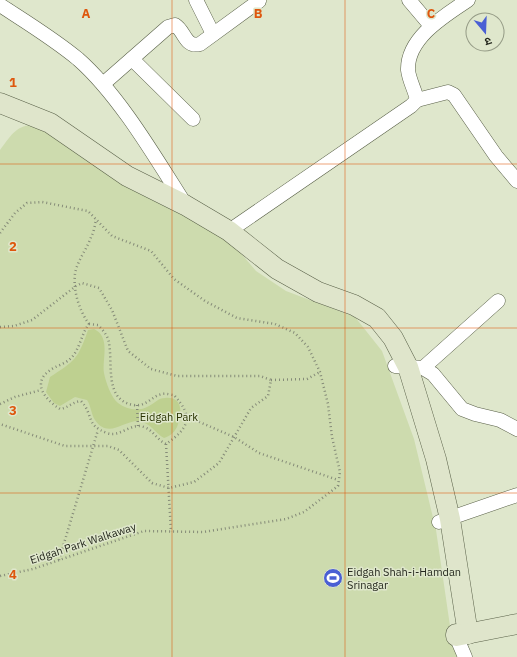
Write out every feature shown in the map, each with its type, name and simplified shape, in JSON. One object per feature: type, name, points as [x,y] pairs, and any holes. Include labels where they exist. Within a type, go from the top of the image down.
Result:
[{"type":"street","points":[[196,0],[213,34]]},
{"type":"street","points":[[409,0],[431,26]]},
{"type":"street","points":[[416,100],[415,90],[408,72],[408,57],[431,26],[468,0]]},
{"type":"street","points":[[103,84],[168,27],[175,26],[180,28],[189,44],[194,46],[200,44],[259,1]]},
{"type":"street","points":[[0,5],[77,59],[103,84],[154,155],[185,205]]},
{"type":"street","points":[[132,59],[193,119]]},
{"type":"street","points":[[229,231],[410,106],[416,100],[448,92],[454,95],[496,156],[517,181]]},
{"type":"street","points":[[0,103],[50,123],[127,176],[185,205],[229,231],[277,270],[318,292],[354,305],[378,318],[393,338],[409,367],[436,459],[465,657]]},
{"type":"street","points":[[409,367],[498,301]]},
{"type":"street","points":[[409,367],[433,374],[462,409],[500,420],[517,429]]},
{"type":"street","points":[[444,521],[517,495]]},
{"type":"street","points":[[462,635],[517,624]]},
{"type":"path","points":[[0,233],[15,213],[27,203],[42,202],[88,211],[112,236],[151,251],[174,279],[205,301],[237,318],[275,324],[295,333],[308,347],[320,372],[328,404],[332,437],[340,472],[338,480],[259,453],[234,437],[188,418]]},
{"type":"path","points":[[96,219],[91,238],[85,248],[75,274],[77,298],[81,313],[89,324],[98,325],[106,334],[109,342],[112,386],[119,399],[137,407],[162,394],[174,395],[184,406],[188,418],[184,428],[177,436],[166,444]]},
{"type":"path","points":[[0,327],[14,326],[32,320],[76,286],[82,284],[98,288],[112,310],[128,351],[151,369],[177,376],[260,376],[271,380],[307,379],[320,372]]},
{"type":"path","points":[[89,324],[70,359],[47,372],[41,381],[41,390],[49,402],[60,409],[65,409],[73,402],[81,401],[86,406],[90,421],[98,430],[110,434],[119,434],[138,425],[150,430],[160,441],[166,444]]},
{"type":"path","points":[[0,424],[65,446],[108,446],[119,450],[152,484],[169,488],[194,482],[219,463],[251,408],[268,396],[271,380]]},
{"type":"path","points":[[0,404],[41,390]]},
{"type":"path","points":[[137,407],[138,425]]},
{"type":"path","points":[[58,560],[98,430]]},
{"type":"path","points":[[166,444],[171,532]]},
{"type":"path","name":"Eidgah Park Walkaway","points":[[0,576],[33,569],[144,531],[203,532],[286,519],[304,512],[338,486],[338,480]]},
{"type":"green space","name":"Eidgah Park","points":[[32,125],[44,129],[222,231],[256,271],[286,291],[355,317],[382,351],[414,439],[436,530],[450,626],[459,657],[0,657],[0,150],[13,133],[21,128]]},
{"type":"shaded area","points":[[94,329],[102,337],[104,343],[104,373],[107,385],[115,400],[129,409],[137,410],[145,408],[163,398],[171,398],[176,400],[180,407],[180,417],[173,433],[164,438],[146,423],[138,421],[116,428],[105,428],[95,420],[87,400],[75,397],[60,406],[54,403],[46,392],[50,377],[75,358],[88,330]]},
{"type":"place","name":"Eidgah Shah-i-Hamdan Srinagar","points":[[333,578]]}]
